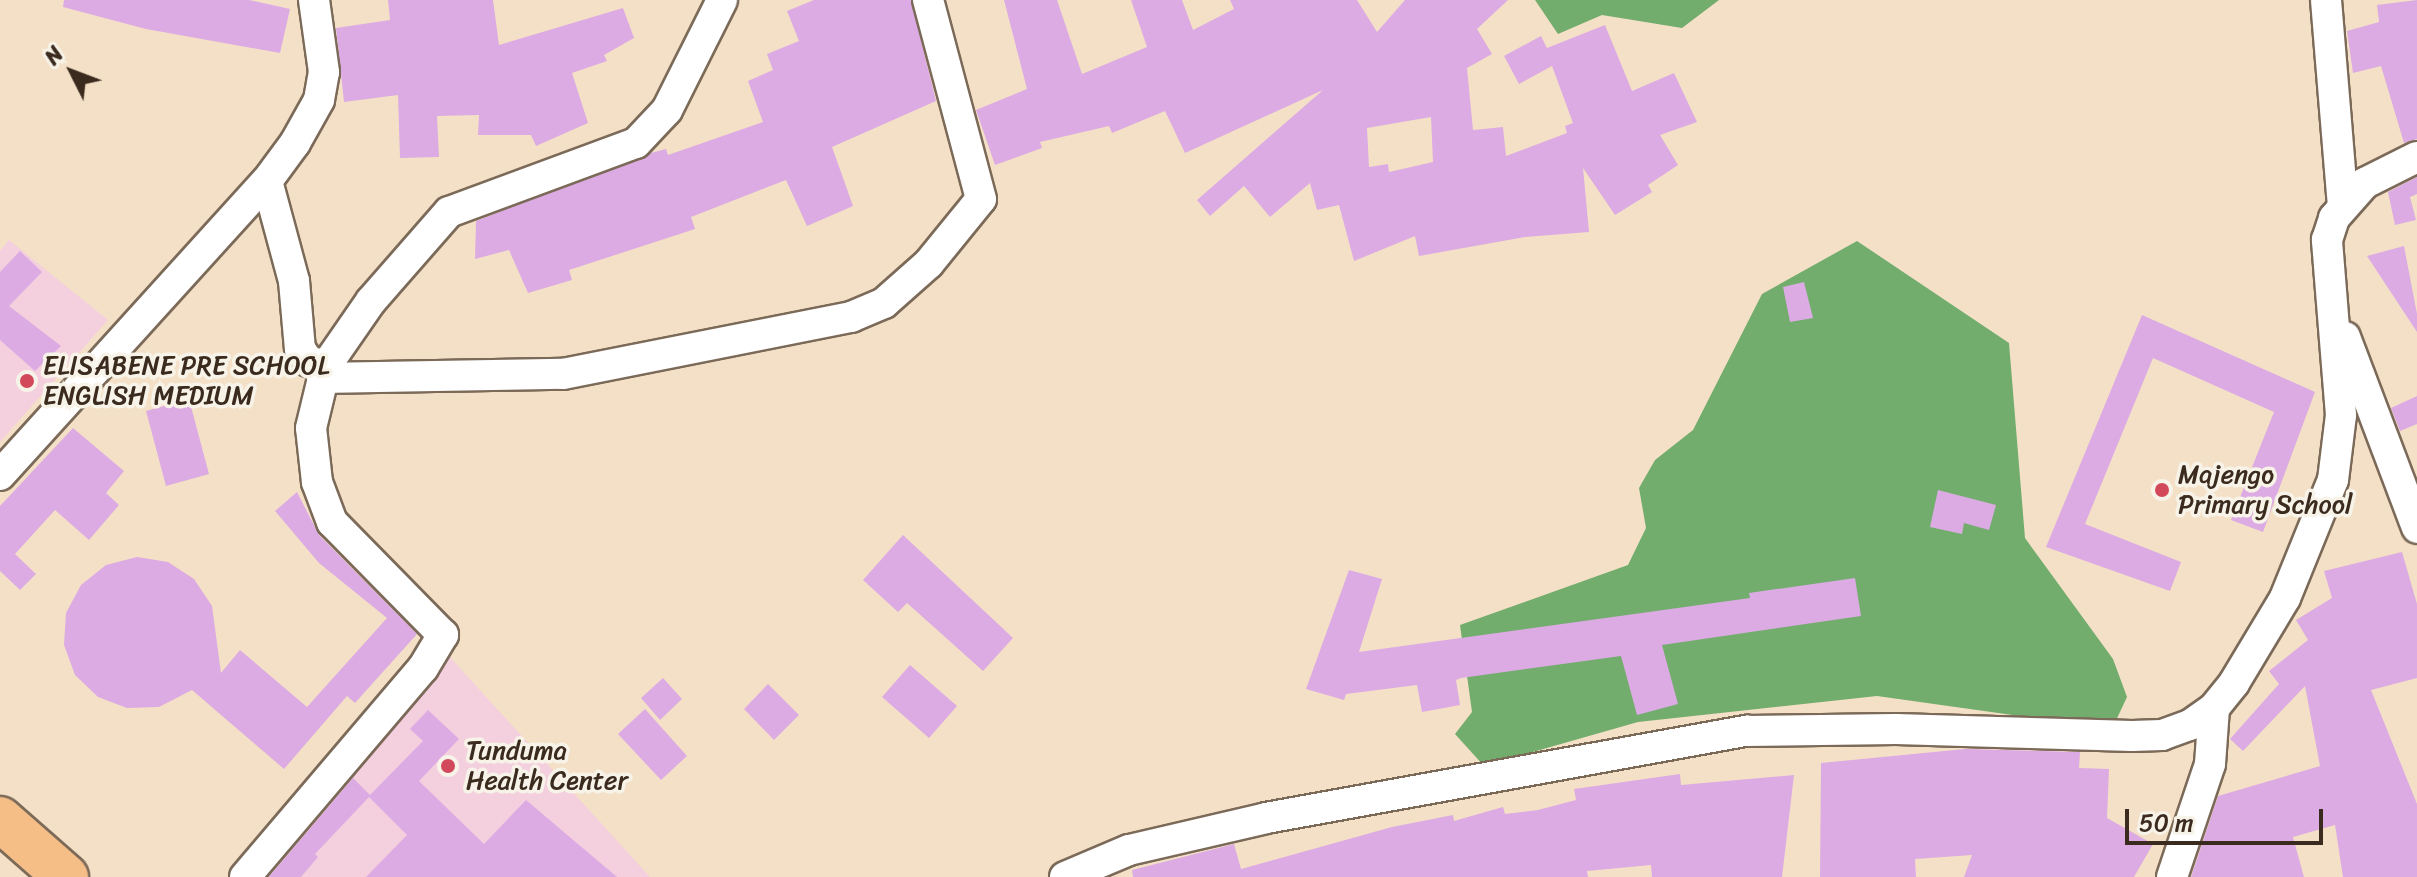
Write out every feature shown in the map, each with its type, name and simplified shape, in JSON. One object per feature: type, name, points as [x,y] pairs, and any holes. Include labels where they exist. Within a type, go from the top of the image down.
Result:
[{"type":"highway","points":[[0,819],[66,877]]},
{"type":"street","points":[[0,475],[267,181],[319,100],[324,72],[314,0]]},
{"type":"street","points":[[245,877],[423,668],[443,635],[332,522],[317,482],[311,428],[324,372],[371,301],[449,212],[636,143],[667,110],[722,0]]},
{"type":"street","points":[[267,181],[294,281],[300,349],[308,361],[324,372],[563,374],[851,317],[884,303],[929,263],[981,199],[928,0]]},
{"type":"street","points":[[2326,0],[2343,205]]},
{"type":"street","points":[[1065,877],[1129,850],[1266,818],[1747,731],[2162,735],[2190,725],[2214,708],[2285,598],[2333,480],[2341,415],[2327,240],[2343,205],[2365,183],[2417,157]]},
{"type":"street","points":[[2334,309],[2417,528]]},
{"type":"street","points":[[2172,877],[2210,764],[2214,708]]},
{"type":"shaded area","name":"ELISABENE PRE SCHOOL ENGLISH MEDIUM","points":[[9,240],[108,320],[0,442],[0,251]]},
{"type":"shaded area","name":"Tunduma Health Center","points":[[448,655],[650,877],[249,877]]},
{"type":"green space","points":[[1535,0],[1719,0],[1682,28],[1602,15],[1558,34]]},
{"type":"green space","points":[[1857,241],[2009,343],[2025,538],[2113,659],[2127,697],[2112,729],[1877,696],[1638,722],[1484,766],[1455,734],[1472,712],[1460,625],[1628,565],[1646,528],[1639,488],[1655,460],[1693,430],[1762,294]]},
{"type":"building","points":[[64,0],[249,0],[290,9],[280,53],[146,29],[63,7]]},
{"type":"building","points":[[388,0],[493,0],[499,45],[623,8],[634,38],[604,55],[607,61],[572,73],[588,123],[536,146],[531,135],[478,135],[479,115],[437,116],[439,157],[400,158],[398,95],[344,102],[336,28],[390,20]]},
{"type":"building","points":[[814,0],[911,0],[936,101],[832,147],[853,206],[807,226],[786,180],[691,217],[695,229],[569,270],[572,280],[528,293],[509,250],[475,259],[476,221],[651,153],[666,149],[668,155],[763,122],[748,81],[773,70],[767,54],[799,41],[787,11]]},
{"type":"building","points":[[1004,0],[1057,0],[1082,74],[1147,47],[1131,0],[1182,0],[1193,30],[1234,9],[1230,0],[1357,0],[1377,32],[1405,0],[1508,0],[1477,29],[1492,54],[1467,68],[1473,130],[1503,127],[1506,156],[1567,133],[1565,126],[1573,123],[1552,66],[1519,84],[1504,56],[1541,36],[1547,48],[1605,25],[1632,91],[1674,73],[1697,122],[1660,135],[1678,165],[1648,185],[1652,192],[1615,215],[1583,168],[1589,232],[1525,237],[1419,256],[1415,236],[1354,261],[1339,205],[1317,210],[1310,183],[1270,217],[1244,186],[1210,216],[1197,200],[1323,90],[1185,153],[1165,111],[1112,133],[1109,126],[1040,142],[1042,148],[995,165],[976,110],[1027,89]],"holes":[[[1431,117],[1433,162],[1389,172],[1388,164],[1369,167],[1367,128]]]},
{"type":"building","points":[[2417,0],[2417,139],[2404,143],[2381,66],[2353,73],[2347,31],[2379,22],[2377,5]]},
{"type":"building","points":[[2417,177],[2417,194],[2410,197],[2416,220],[2395,225],[2388,192]]},
{"type":"building","points":[[2404,246],[2417,314],[2417,332],[2367,256]]},
{"type":"building","points":[[20,251],[42,272],[9,306],[61,346],[35,371],[0,340],[0,272]]},
{"type":"building","points":[[1804,282],[1813,318],[1790,322],[1783,287]]},
{"type":"building","points":[[2142,315],[2315,392],[2263,532],[2231,520],[2274,412],[2153,358],[2085,524],[2181,562],[2170,591],[2046,547]]},
{"type":"building","points":[[2417,396],[2417,424],[2400,431],[2391,408]]},
{"type":"building","points":[[189,399],[209,474],[166,486],[146,411]]},
{"type":"building","points":[[73,428],[124,471],[106,493],[119,505],[89,540],[55,510],[15,554],[36,574],[20,590],[0,571],[0,506]]},
{"type":"building","points":[[1938,490],[1996,505],[1989,530],[1964,523],[1962,534],[1930,527]]},
{"type":"building","points":[[297,492],[319,535],[417,634],[355,703],[347,696],[284,769],[192,690],[159,707],[127,708],[98,697],[75,675],[64,645],[66,613],[81,585],[106,565],[137,557],[168,562],[194,579],[212,606],[221,673],[240,650],[307,707],[387,618],[319,563],[275,511]]},
{"type":"building","points":[[903,535],[1013,638],[983,671],[907,603],[898,612],[863,580]]},
{"type":"building","points":[[2402,552],[2417,604],[2417,678],[2371,690],[2417,804],[2417,877],[2343,877],[2335,825],[2293,837],[2304,877],[2191,877],[2218,796],[2320,766],[2305,686],[2243,751],[2230,739],[2279,684],[2269,671],[2308,640],[2296,620],[2332,598],[2324,571]]},
{"type":"building","points":[[1349,570],[1382,579],[1359,652],[1750,598],[1749,593],[1855,578],[1861,616],[1662,645],[1678,704],[1637,715],[1621,656],[1461,678],[1456,680],[1460,705],[1422,712],[1417,685],[1346,694],[1344,700],[1306,689]]},
{"type":"building","points":[[910,665],[957,706],[929,738],[882,697]]},
{"type":"building","points":[[663,678],[682,699],[660,720],[641,698]]},
{"type":"building","points":[[768,684],[799,715],[774,740],[744,709]]},
{"type":"building","points":[[645,709],[687,756],[661,780],[618,734]]},
{"type":"building","points":[[428,710],[459,739],[419,781],[484,844],[526,800],[617,877],[366,877],[407,835],[369,797],[315,854],[318,857],[301,877],[269,877],[353,778],[370,795],[423,741],[410,729]]},
{"type":"building","points":[[1965,749],[2080,752],[2079,768],[2109,769],[2107,818],[2153,844],[2134,877],[1964,877],[1972,855],[1915,859],[1916,877],[1820,877],[1821,763]]},
{"type":"building","points":[[1680,774],[1681,785],[1794,775],[1782,877],[1652,877],[1651,865],[1587,871],[1588,877],[1133,877],[1132,870],[1234,844],[1241,869],[1392,827],[1453,815],[1454,821],[1503,807],[1505,814],[1538,810],[1576,800],[1574,789]]},
{"type":"place","name":"ELISABENE PRE SCHOOL ENGLISH MEDIUM","points":[[27,381]]},
{"type":"place","name":"Majengo Primary School","points":[[2162,490]]},
{"type":"place","name":"Tunduma Health Center","points":[[448,766]]}]
